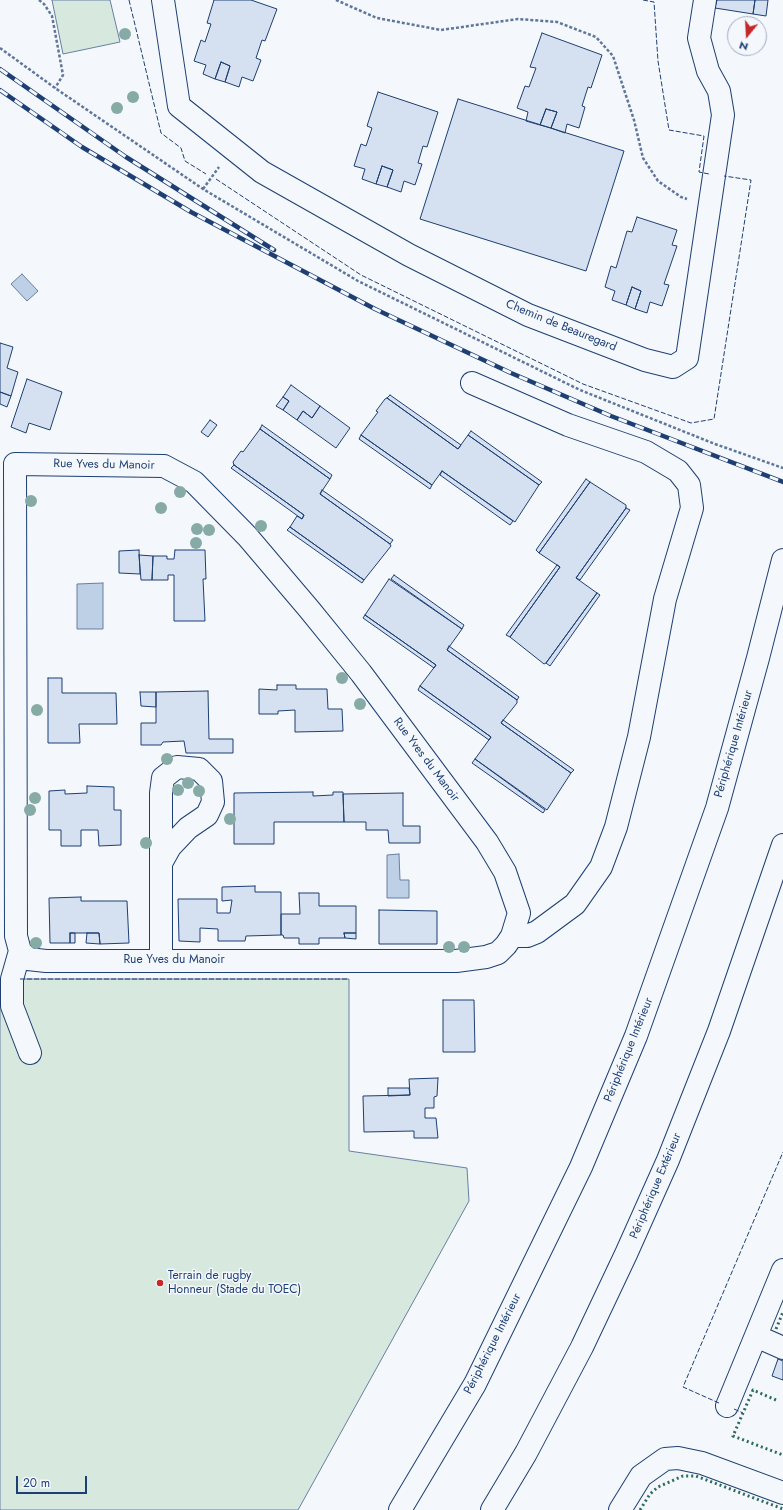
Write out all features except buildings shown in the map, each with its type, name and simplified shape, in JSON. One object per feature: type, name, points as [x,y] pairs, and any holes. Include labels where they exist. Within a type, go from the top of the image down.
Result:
[{"type":"main road","name":"Chemin de Beauregard","points":[[163,0],[179,106],[262,172],[409,256],[528,316],[644,360],[673,367],[687,358],[723,116],[718,91],[708,71],[699,38],[705,0]]},
{"type":"main road","points":[[472,383],[568,425],[646,452],[678,471],[689,485],[692,508],[665,599],[639,737],[616,827],[601,867],[575,904],[537,932],[527,936],[512,936]]},
{"type":"main road","name":"Rue Yves du Manoir","points":[[7,464],[164,466],[194,482],[247,536],[309,609],[361,673],[487,842],[505,872],[516,900],[519,913],[512,936],[498,953],[486,957],[456,961],[46,961],[28,959],[20,951],[16,936],[7,464]]},
{"type":"main road","name":"Périphérique Intérieur","points":[[400,1510],[475,1384],[581,1167],[636,1036],[717,808],[783,560]]},
{"type":"main road","name":"Périphérique Extérieur","points":[[492,1510],[526,1453],[582,1347],[668,1160],[719,1030],[783,845]]},
{"type":"main road","points":[[161,863],[161,960]]},
{"type":"main road","points":[[20,951],[12,979],[12,1006],[30,1053]]},
{"type":"main road","points":[[727,1406],[783,1270]]},
{"type":"main road","points":[[756,1336],[783,1348]]},
{"type":"main road","points":[[620,1510],[641,1476],[665,1459],[678,1458],[702,1463],[783,1493]]},
{"type":"path","points":[[39,0],[44,4],[52,16],[63,76],[55,88]]},
{"type":"path","points":[[336,0],[377,18],[441,30],[518,19],[557,22],[596,37],[613,56],[634,120],[643,158],[658,181],[682,197],[711,203]]},
{"type":"path","points":[[0,48],[55,88],[203,189],[358,281],[580,390],[715,444],[783,468]]},
{"type":"shaded area","points":[[52,0],[110,0],[120,42],[63,54]]},
{"type":"shaded area","points":[[0,979],[349,979],[349,1151],[467,1168],[469,1201],[298,1510],[0,1510]]},
{"type":"water","points":[[22,274],[38,291],[27,301],[11,284]]},
{"type":"water","points":[[103,583],[103,629],[77,629],[77,584]]},
{"type":"water","points":[[399,854],[400,880],[409,880],[409,898],[387,898],[387,855]]},
{"type":"railway","points":[[0,69],[126,157],[274,250]]},
{"type":"railway","points":[[0,90],[82,147],[191,212],[375,309],[511,373],[611,416],[783,482]]},
{"type":"hedge","points":[[776,1329],[783,1312]]},
{"type":"hedge","points":[[776,1400],[753,1390],[733,1436],[783,1455]]},
{"type":"hedge","points":[[640,1510],[650,1494],[658,1487],[683,1476],[696,1476],[783,1509]]},
{"type":"fence","points":[[129,0],[161,133],[181,148],[185,161],[206,174]]},
{"type":"fence","points":[[643,0],[654,2],[658,61],[669,130],[704,136],[699,172],[709,174]]},
{"type":"fence","points":[[216,179],[361,275],[583,384],[691,423],[714,419],[751,180],[724,176]]},
{"type":"fence","points":[[20,979],[349,979]]},
{"type":"fence","points":[[719,1403],[683,1387],[783,1152]]},
{"type":"fence","points":[[734,1409],[743,1413]]},
{"type":"place","name":"Terrain de rugby Honneur (Stade du TOEC)","points":[[160,1283]]}]
